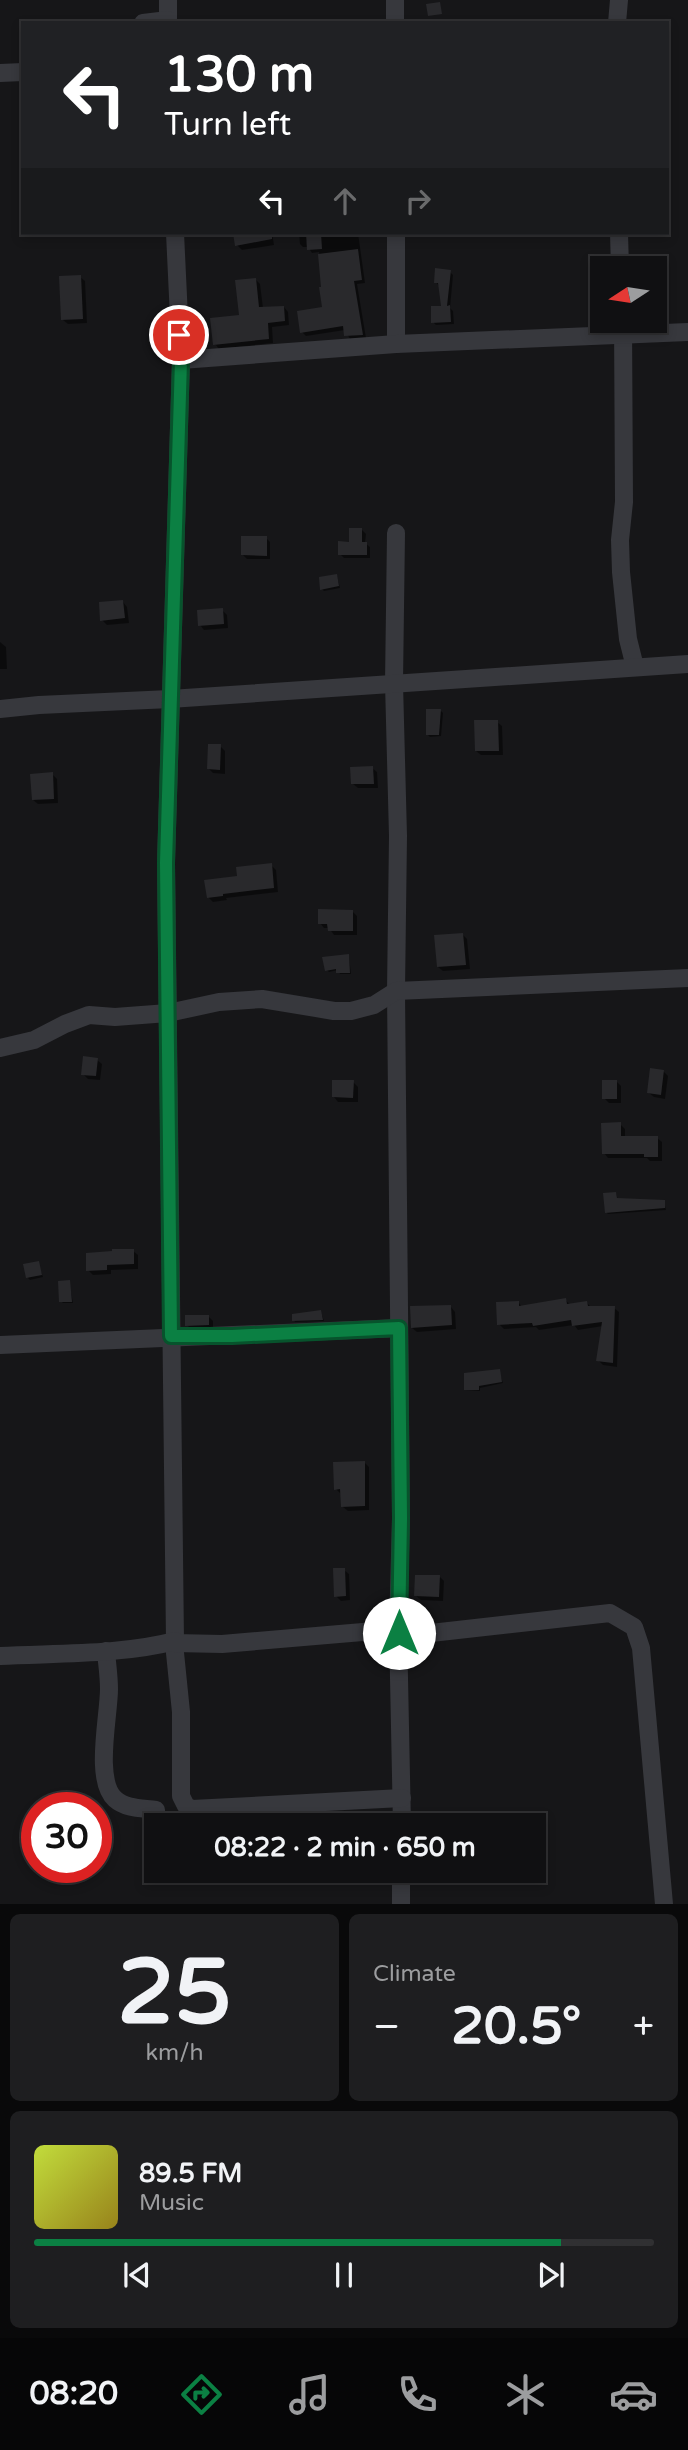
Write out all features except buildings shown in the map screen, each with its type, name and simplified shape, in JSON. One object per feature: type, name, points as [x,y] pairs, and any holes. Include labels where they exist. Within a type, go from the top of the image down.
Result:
[{"type":"street","points":[[168,0],[168,21]]},
{"type":"street","points":[[395,0],[395,21]]},
{"type":"street","points":[[617,21],[619,0]]},
{"type":"street","points":[[0,73],[21,72]]},
{"type":"street","points":[[175,235],[181,360],[166,863],[174,1642],[181,1712],[181,1796],[186,1806],[192,1809],[402,1798]]},
{"type":"street","points":[[396,235],[396,344]]},
{"type":"street","points":[[619,235],[620,256]]},
{"type":"street","points":[[181,360],[590,330]]},
{"type":"street","points":[[667,331],[688,332]]},
{"type":"street","points":[[624,333],[624,502],[621,572],[628,639],[635,667]]},
{"type":"street","points":[[396,533],[394,682],[398,836],[396,991],[401,1518],[398,1631],[402,1813]]},
{"type":"street","points":[[0,709],[688,664]]},
{"type":"street","points":[[0,1048],[34,1040],[89,1015],[114,1017],[168,1013],[219,1002],[262,999],[334,1011],[351,1011],[374,1005],[396,991],[688,978]]},
{"type":"street","points":[[0,1345],[399,1328]]},
{"type":"street","points":[[0,1656],[106,1651],[155,1647],[174,1642],[222,1644],[398,1631],[431,1633],[610,1613],[634,1627],[640,1647],[664,1904]]},
{"type":"street","points":[[106,1651],[109,1690],[105,1770],[107,1785],[115,1799],[124,1805],[156,1810]]},
{"type":"street","points":[[401,1899],[419,1904]]},
{"type":"route","points":[[179,335],[181,360],[166,863],[171,1336],[232,1336],[399,1328],[399,1633]]}]
